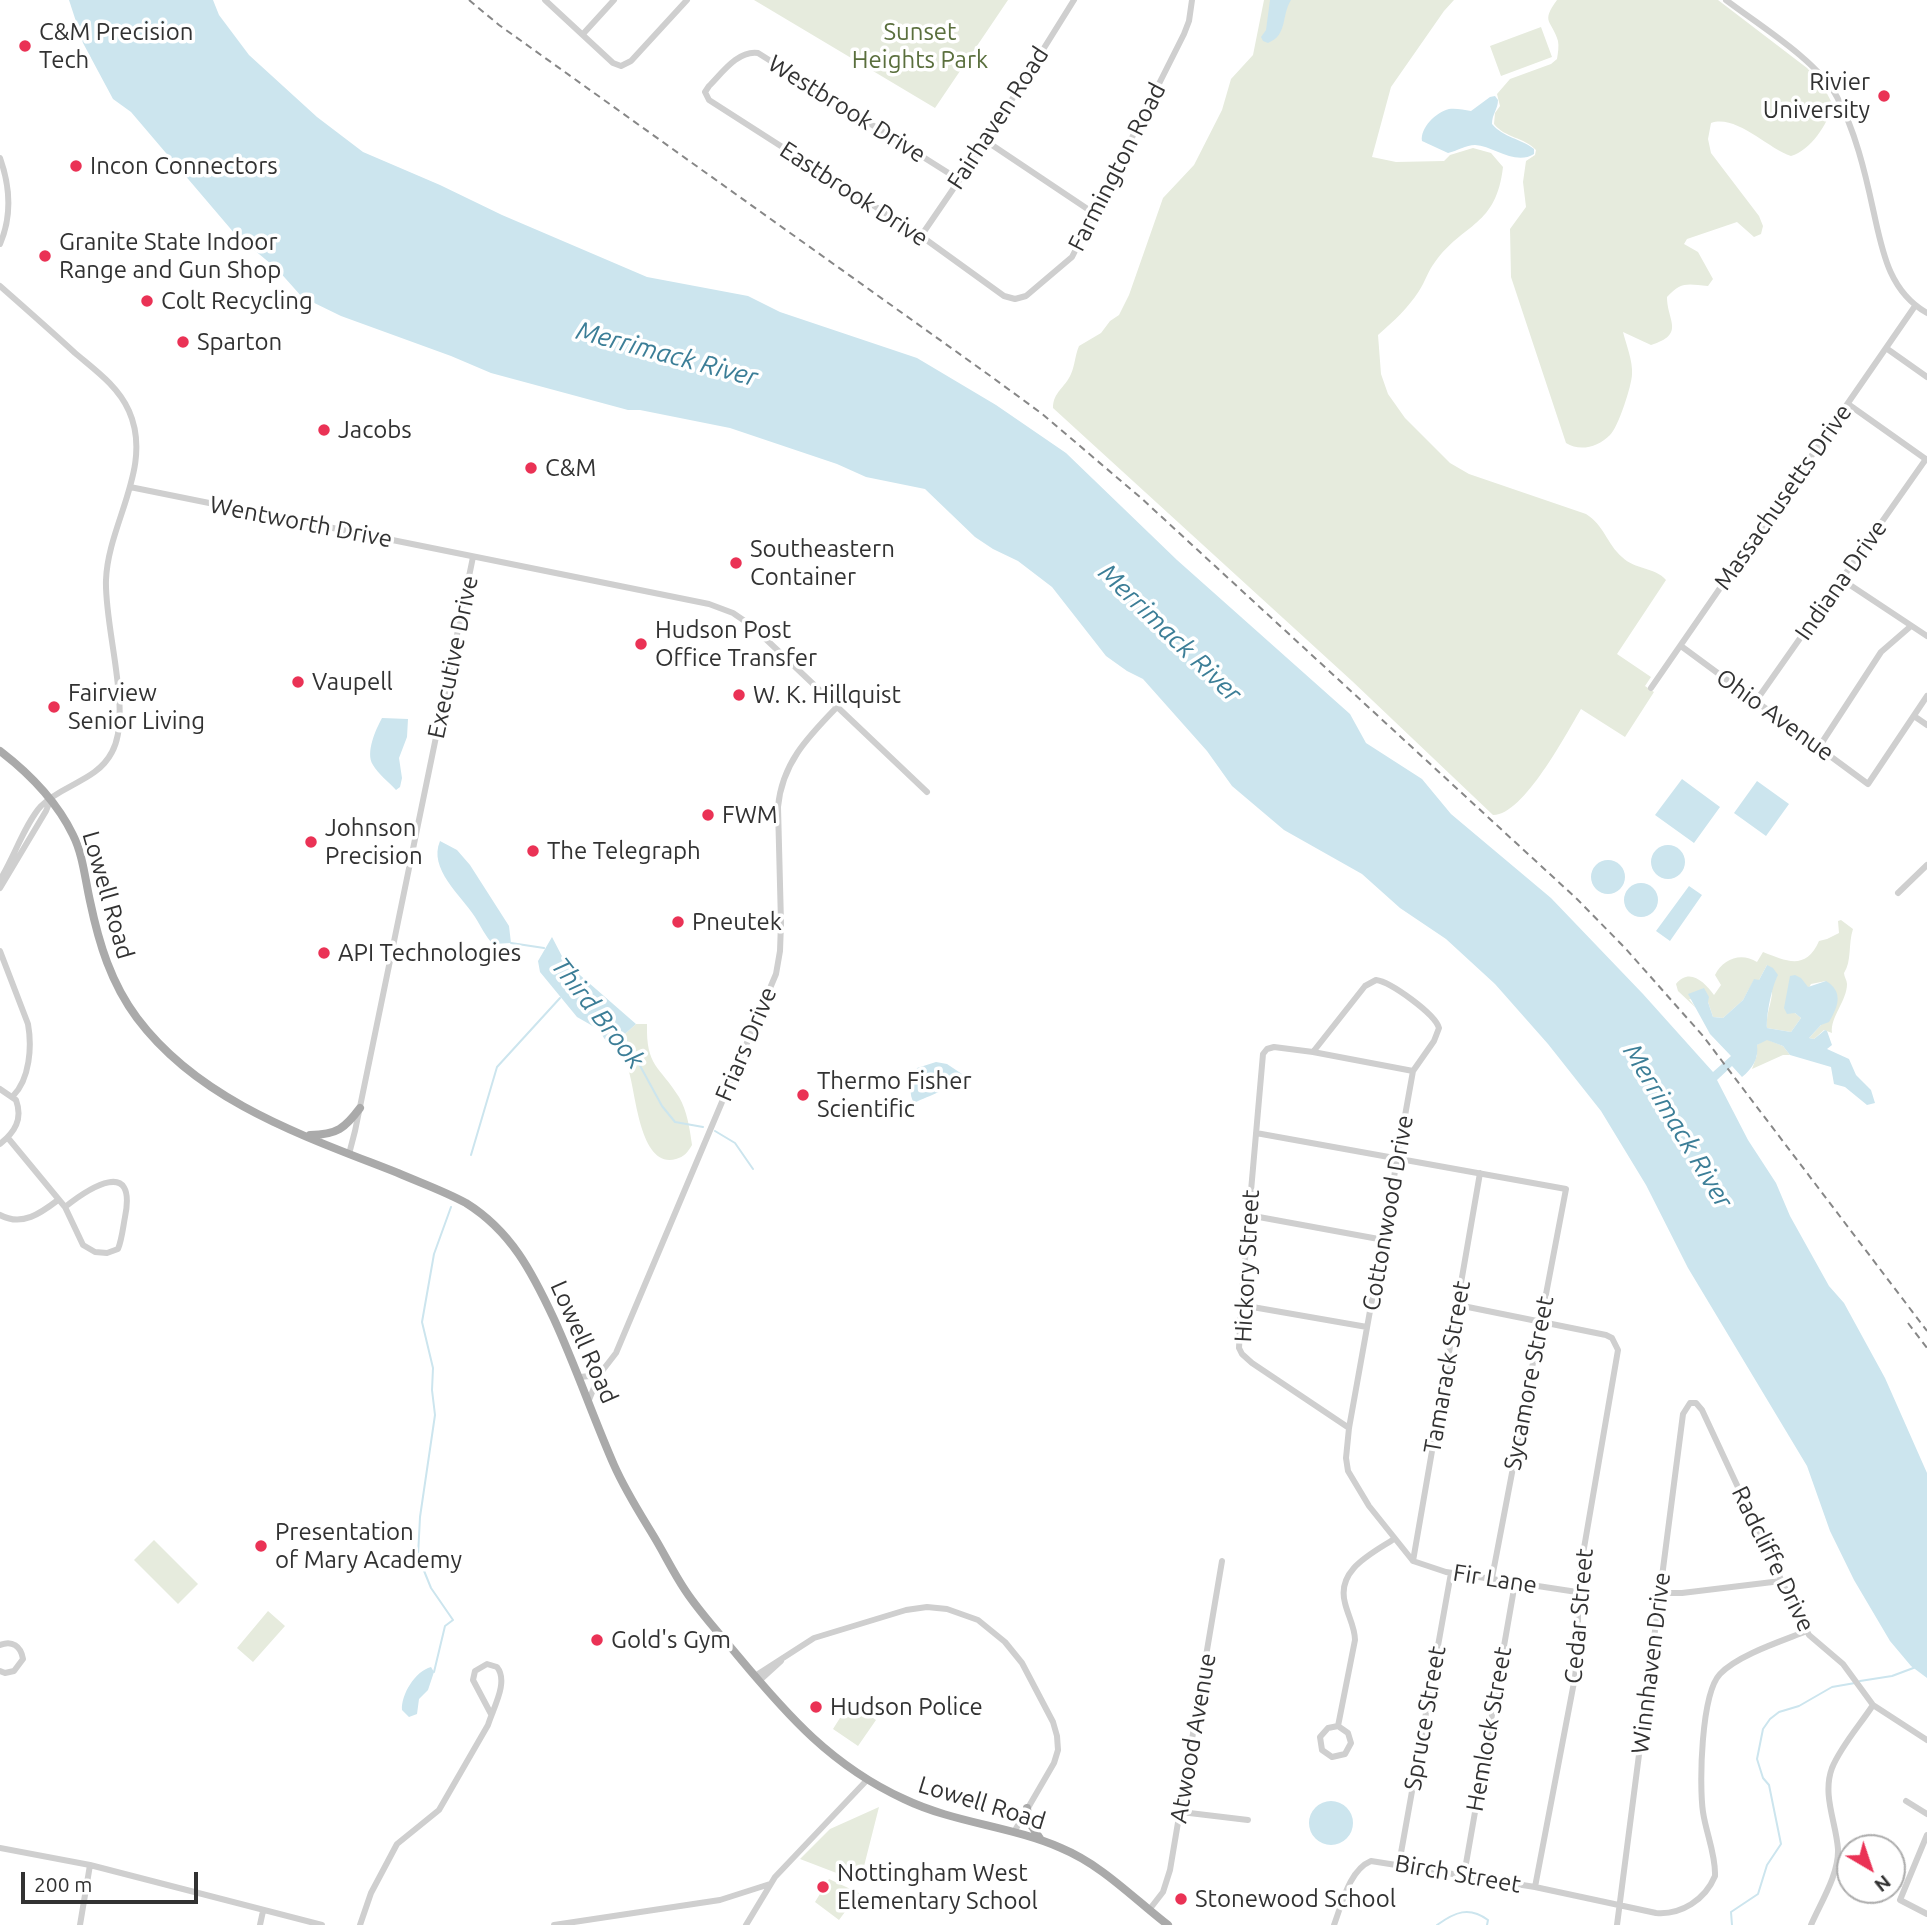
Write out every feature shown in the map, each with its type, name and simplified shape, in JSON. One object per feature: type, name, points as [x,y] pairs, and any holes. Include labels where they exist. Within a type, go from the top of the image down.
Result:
[{"type":"main road","name":"Lowell Road","points":[[0,751],[30,776],[50,799],[73,835],[108,968],[136,1017],[170,1055],[204,1083],[244,1108],[452,1195],[475,1208],[500,1228],[530,1268],[580,1377],[621,1480],[680,1582],[757,1679],[809,1736],[867,1780],[927,1809],[1041,1840],[1071,1853],[1098,1868],[1168,1925]]},
{"type":"main road","points":[[305,1135],[340,1129],[360,1108]]},
{"type":"main road","points":[[1027,1808],[1029,1822],[1041,1840]]},
{"type":"street","points":[[545,0],[613,63],[621,66],[631,61],[687,0]]},
{"type":"street","points":[[583,34],[614,0]]},
{"type":"street","name":"Fairhaven Road","points":[[921,236],[986,141],[1074,0]]},
{"type":"street","name":"Farmington Road","points":[[1004,296],[1015,299],[1026,296],[1069,261],[1184,34],[1192,0]]},
{"type":"street","points":[[1726,0],[1808,63],[1835,93],[1855,143],[1883,256],[1895,281],[1915,306],[1927,313]]},
{"type":"street","name":"Westbrook Drive","points":[[705,92],[742,55],[758,53],[958,180]]},
{"type":"street","name":"Eastbrook Drive","points":[[705,92],[709,100],[921,236],[1004,296]]},
{"type":"street","points":[[986,141],[1095,214]]},
{"type":"street","points":[[0,158],[8,201],[6,228],[0,244]]},
{"type":"street","points":[[0,286],[106,380],[124,401],[137,439],[130,487],[109,551],[106,578],[108,619],[121,715],[117,739],[112,754],[98,770],[50,799],[36,813],[0,880]]},
{"type":"street","name":"Massachusetts Drive","points":[[1651,688],[1915,306]]},
{"type":"street","points":[[1886,348],[1927,377]]},
{"type":"street","points":[[1848,404],[1926,459]]},
{"type":"street","name":"Indiana Drive","points":[[1756,701],[1926,459]]},
{"type":"street","name":"Wentworth Drive","points":[[130,487],[473,557]]},
{"type":"street","name":"Executive Drive","points":[[349,1154],[473,557],[646,591],[729,611],[752,626],[927,792]]},
{"type":"street","points":[[1841,579],[1927,636]]},
{"type":"street","points":[[1819,747],[1881,652],[1911,626]]},
{"type":"street","name":"Ohio Avenue","points":[[1681,646],[1868,783],[1914,716]]},
{"type":"street","points":[[1927,696],[1914,716],[1927,725]]},
{"type":"street","name":"Friars Drive","points":[[589,1400],[598,1375],[620,1346],[770,990],[780,951],[778,807],[781,786],[798,749],[836,707]]},
{"type":"street","points":[[0,888],[46,811],[50,799]]},
{"type":"street","points":[[1898,893],[1927,865]]},
{"type":"street","points":[[0,951],[30,1035],[28,1063],[21,1085],[13,1096]]},
{"type":"street","name":"Cottonwood Drive","points":[[1313,1052],[1365,986],[1376,980],[1383,981],[1437,1022],[1437,1035],[1413,1071],[1349,1428],[1346,1458],[1348,1471],[1369,1506],[1413,1561]]},
{"type":"street","name":"Hickory Street","points":[[1313,1052],[1274,1048],[1263,1054],[1238,1341],[1242,1354],[1349,1428]]},
{"type":"street","points":[[1313,1052],[1413,1071]]},
{"type":"street","points":[[0,1088],[13,1096],[19,1106],[15,1128],[0,1144]]},
{"type":"street","points":[[1256,1133],[1480,1173]]},
{"type":"street","points":[[8,1138],[65,1208],[79,1240],[88,1249],[107,1253],[118,1249],[129,1200],[122,1185],[113,1182],[96,1186],[65,1208]]},
{"type":"street","name":"Sycamore Street","points":[[1480,1173],[1566,1188],[1492,1578]]},
{"type":"street","name":"Tamarack Street","points":[[1413,1561],[1480,1173]]},
{"type":"street","points":[[0,1215],[12,1219],[32,1218],[58,1199]]},
{"type":"street","points":[[1248,1216],[1384,1240]]},
{"type":"street","points":[[1241,1305],[1367,1327]]},
{"type":"street","points":[[1458,1305],[1541,1322]]},
{"type":"street","name":"Cedar Street","points":[[1535,1887],[1575,1677],[1578,1649],[1577,1592],[1618,1356],[1617,1344],[1606,1335],[1541,1322]]},
{"type":"street","points":[[580,1377],[598,1375]]},
{"type":"street","name":"Radcliffe Drive","points":[[1690,1403],[1696,1403],[1702,1409],[1781,1581],[1813,1641],[1843,1664],[1873,1705],[1927,1740]]},
{"type":"street","name":"Winnhaven Drive","points":[[1617,1925],[1683,1414],[1690,1403]]},
{"type":"street","points":[[1338,1726],[1355,1640],[1344,1598],[1345,1582],[1356,1565],[1394,1539]]},
{"type":"street","name":"Atwood Avenue","points":[[1149,1910],[1167,1884],[1223,1561]]},
{"type":"street","name":"Fir Lane","points":[[1413,1561],[1451,1573],[1577,1592]]},
{"type":"street","name":"Spruce Street","points":[[1399,1864],[1451,1573]]},
{"type":"street","points":[[1660,1593],[1682,1593],[1781,1581]]},
{"type":"street","name":"Hemlock Street","points":[[1464,1875],[1515,1583]]},
{"type":"street","points":[[757,1679],[769,1665],[808,1641],[906,1610],[927,1607],[947,1609],[978,1620],[995,1632],[1014,1652],[1056,1730],[1058,1750],[1054,1763],[1014,1832]]},
{"type":"street","name":"Birch Street","points":[[1334,1925],[1359,1868],[1371,1861],[1535,1887],[1656,1913],[1669,1913],[1688,1906],[1708,1888],[1715,1870],[1700,1782],[1707,1714],[1713,1686],[1720,1674],[1737,1662],[1807,1631]]},
{"type":"street","points":[[0,1645],[16,1645],[23,1659],[15,1671],[0,1671]]},
{"type":"street","points":[[360,1925],[371,1893],[393,1850],[407,1835],[439,1810],[488,1725],[502,1675],[497,1667],[487,1664],[475,1671],[473,1680],[491,1714]]},
{"type":"street","points":[[1811,1925],[1835,1871],[1838,1851],[1828,1790],[1832,1770],[1841,1751],[1873,1705]]},
{"type":"street","points":[[1338,1726],[1348,1733],[1350,1746],[1342,1756],[1332,1757],[1324,1752],[1320,1741],[1325,1730],[1338,1726]]},
{"type":"street","points":[[746,1925],[769,1885],[867,1780]]},
{"type":"street","points":[[1906,1801],[1927,1814]]},
{"type":"street","points":[[1181,1812],[1248,1820]]},
{"type":"street","points":[[1927,1835],[1900,1900],[1927,1914]]},
{"type":"street","points":[[0,1849],[90,1864],[322,1925]]},
{"type":"street","points":[[80,1925],[90,1864]]},
{"type":"street","points":[[554,1925],[720,1899],[769,1885]]},
{"type":"street","points":[[260,1925],[262,1911]]},
{"type":"green space","name":"Sunset Heights Park","points":[[754,0],[1008,0],[935,108]]},
{"type":"green space","points":[[1264,0],[1454,0],[1391,87],[1372,157],[1396,162],[1444,161],[1450,155],[1473,148],[1491,153],[1503,167],[1494,202],[1486,213],[1446,249],[1410,303],[1378,335],[1381,374],[1388,394],[1405,418],[1450,463],[1469,474],[1586,514],[1622,557],[1666,580],[1617,654],[1651,677],[1645,686],[1654,692],[1625,737],[1581,709],[1543,772],[1505,812],[1493,815],[1352,681],[1053,408],[1057,394],[1069,379],[1079,346],[1101,333],[1110,321],[1119,315],[1129,295],[1163,198],[1194,165],[1222,110],[1231,79],[1253,55]]},
{"type":"green space","points":[[1557,0],[1718,0],[1807,68],[1823,86],[1833,105],[1817,136],[1805,148],[1791,156],[1741,127],[1731,123],[1711,123],[1708,139],[1711,153],[1759,216],[1763,226],[1761,234],[1754,237],[1737,222],[1687,239],[1684,244],[1698,252],[1713,279],[1708,286],[1681,286],[1667,297],[1672,326],[1668,336],[1662,341],[1651,345],[1623,332],[1632,369],[1624,406],[1610,435],[1600,443],[1583,448],[1566,443],[1511,277],[1510,229],[1526,207],[1523,182],[1526,161],[1535,155],[1536,150],[1526,142],[1498,129],[1494,124],[1495,113],[1500,106],[1497,94],[1510,79],[1551,64],[1557,59],[1558,41],[1548,18]]},
{"type":"green space","points":[[1541,27],[1552,57],[1501,76],[1490,46]]},
{"type":"green space","points":[[1841,920],[1853,929],[1844,973],[1846,990],[1832,1033],[1824,1030],[1814,1039],[1809,1038],[1821,1025],[1826,981],[1811,984],[1795,1013],[1801,1018],[1791,1032],[1767,1028],[1772,991],[1767,965],[1759,980],[1754,980],[1743,1000],[1723,1018],[1713,1017],[1708,1002],[1689,999],[1696,1008],[1678,991],[1676,984],[1681,979],[1692,977],[1702,982],[1714,995],[1721,985],[1715,975],[1718,969],[1733,958],[1745,957],[1757,962],[1763,952],[1787,960],[1802,960],[1808,957],[1819,941],[1839,933],[1838,921]]},
{"type":"green space","points":[[636,1024],[647,1024],[651,1058],[679,1097],[686,1114],[692,1145],[686,1154],[676,1159],[664,1159],[654,1153],[647,1142],[637,1112],[628,1068],[616,1042]]},
{"type":"green space","points":[[1766,1039],[1783,1046],[1790,1055],[1783,1055],[1752,1069],[1757,1045]]},
{"type":"green space","points":[[154,1540],[198,1584],[178,1604],[134,1560]]},
{"type":"green space","points":[[268,1611],[285,1626],[253,1662],[237,1648]]},
{"type":"green space","points":[[850,1702],[876,1720],[858,1746],[833,1729]]},
{"type":"green space","points":[[879,1807],[860,1882],[800,1859],[830,1829]]},
{"type":"green space","points":[[829,1879],[859,1893],[839,1920],[815,1902]]},
{"type":"water","name":"Merrimack River","points":[[69,0],[213,0],[219,15],[249,55],[317,117],[363,152],[647,277],[748,296],[780,312],[917,358],[996,405],[1066,453],[1177,560],[1350,714],[1366,743],[1422,779],[1451,814],[1551,898],[1713,1072],[1731,1056],[1710,1034],[1688,994],[1704,988],[1709,997],[1713,1017],[1723,1018],[1743,1000],[1754,979],[1759,980],[1767,965],[1778,975],[1770,1001],[1767,1028],[1791,1032],[1801,1018],[1795,1013],[1787,1014],[1784,1008],[1790,976],[1801,978],[1808,987],[1826,981],[1832,985],[1838,1000],[1835,1011],[1829,1022],[1821,1025],[1809,1038],[1814,1039],[1827,1031],[1832,1045],[1827,1049],[1849,1059],[1856,1075],[1871,1090],[1875,1103],[1867,1105],[1845,1087],[1834,1084],[1831,1067],[1790,1055],[1783,1046],[1767,1040],[1757,1045],[1754,1063],[1742,1077],[1732,1066],[1717,1080],[1748,1140],[1776,1183],[1790,1216],[1829,1286],[1844,1303],[1885,1378],[1927,1473],[1927,1678],[1911,1666],[1890,1641],[1854,1580],[1830,1531],[1807,1466],[1688,1268],[1646,1185],[1601,1111],[1548,1044],[1495,984],[1446,939],[1400,908],[1362,874],[1284,830],[1232,786],[1207,751],[1143,679],[1106,656],[1052,587],[1018,561],[975,537],[925,489],[866,477],[837,464],[730,428],[628,410],[491,373],[341,316],[302,297],[277,269],[235,234],[131,112],[113,99],[83,43]]},
{"type":"water","points":[[1270,0],[1291,0],[1279,35],[1268,43],[1261,37],[1266,30]]},
{"type":"water","points":[[1495,96],[1498,103],[1492,124],[1534,149],[1534,154],[1512,157],[1475,145],[1448,153],[1422,141],[1426,126],[1439,113],[1452,109],[1471,111]]},
{"type":"water","points":[[382,718],[408,719],[407,737],[399,758],[402,778],[400,787],[396,790],[378,772],[371,760],[372,741]]},
{"type":"water","points":[[1682,779],[1720,807],[1694,843],[1655,815]]},
{"type":"water","points":[[1757,781],[1789,804],[1766,836],[1734,813]]},
{"type":"water","points":[[440,841],[457,850],[470,865],[509,926],[511,943],[493,944],[448,881],[438,862]]},
{"type":"water","points":[[1668,845],[1680,850],[1685,862],[1680,874],[1668,879],[1656,874],[1651,862],[1656,850]]},
{"type":"water","points":[[1608,860],[1620,865],[1625,877],[1620,889],[1608,894],[1596,889],[1591,877],[1596,865]]},
{"type":"water","points":[[1641,883],[1653,888],[1658,900],[1653,912],[1641,917],[1629,912],[1624,900],[1629,888]]},
{"type":"water","points":[[1689,886],[1702,895],[1670,941],[1656,931]]},
{"type":"water","points":[[552,937],[565,962],[636,1024],[616,1042],[606,1041],[598,1029],[577,1017],[540,972],[538,961]]},
{"type":"water","points":[[936,1062],[947,1064],[962,1074],[946,1088],[914,1103],[911,1090],[917,1068]]},
{"type":"water","points":[[431,1667],[434,1672],[428,1690],[419,1699],[417,1714],[409,1717],[402,1710],[407,1691],[420,1673]]},
{"type":"water","points":[[1331,1801],[1346,1808],[1353,1823],[1346,1838],[1331,1845],[1316,1838],[1309,1823],[1316,1808]]},
{"type":"waterway","name":"Third Brook","points":[[511,943],[544,948]]},
{"type":"waterway","name":"Third Brook","points":[[471,1155],[497,1067],[560,998]]},
{"type":"waterway","name":"Third Brook","points":[[621,1036],[626,1040],[662,1106],[675,1122],[703,1127]]},
{"type":"waterway","name":"Third Brook","points":[[715,1131],[735,1143],[753,1169]]},
{"type":"waterway","name":"Third Brook","points":[[434,1672],[445,1626],[453,1620],[431,1588],[418,1556],[420,1517],[435,1415],[433,1368],[422,1322],[434,1254],[451,1207]]},
{"type":"waterway","points":[[1860,1681],[1892,1676],[1916,1667]]},
{"type":"waterway","points":[[1732,1925],[1731,1912],[1758,1894],[1767,1865],[1781,1844],[1769,1785],[1763,1778],[1757,1759],[1763,1729],[1779,1712],[1799,1706],[1832,1687],[1855,1683]]},
{"type":"waterway","points":[[1437,1925],[1462,1912],[1481,1916],[1488,1920],[1487,1925]]},
{"type":"railway","points":[[469,0],[499,25],[1041,413],[1140,497],[1577,899],[1626,949],[1703,1036],[1927,1331]]},
{"type":"railway","points":[[1908,1323],[1927,1348]]},
{"type":"place","name":"C&M Precision Tech","points":[[25,46]]},
{"type":"place","name":"Rivier University","points":[[1884,96]]},
{"type":"place","name":"Incon Connectors","points":[[76,166]]},
{"type":"place","name":"Granite State Indoor Range and Gun Shop","points":[[45,256]]},
{"type":"place","name":"Colt Recycling","points":[[147,301]]},
{"type":"place","name":"Sparton","points":[[183,342]]},
{"type":"place","name":"Jacobs","points":[[324,430]]},
{"type":"place","name":"C&M","points":[[531,468]]},
{"type":"place","name":"Southeastern Container","points":[[736,563]]},
{"type":"place","name":"Hudson Post Office Transfer","points":[[641,644]]},
{"type":"place","name":"Vaupell","points":[[298,682]]},
{"type":"place","name":"W. K. Hillquist","points":[[739,695]]},
{"type":"place","name":"Fairview Senior Living","points":[[54,707]]},
{"type":"place","name":"FWM","points":[[708,815]]},
{"type":"place","name":"Johnson Precision","points":[[311,842]]},
{"type":"place","name":"The Telegraph","points":[[533,851]]},
{"type":"place","name":"Pneutek","points":[[678,922]]},
{"type":"place","name":"API Technologies","points":[[324,953]]},
{"type":"place","name":"Thermo Fisher Scientific","points":[[803,1095]]},
{"type":"place","name":"Presentation of Mary Academy","points":[[261,1546]]},
{"type":"place","name":"Gold's Gym","points":[[597,1640]]},
{"type":"place","name":"Hudson Police","points":[[816,1707]]},
{"type":"place","name":"Nottingham West Elementary School","points":[[823,1887]]},
{"type":"place","name":"Stonewood School","points":[[1181,1899]]}]
